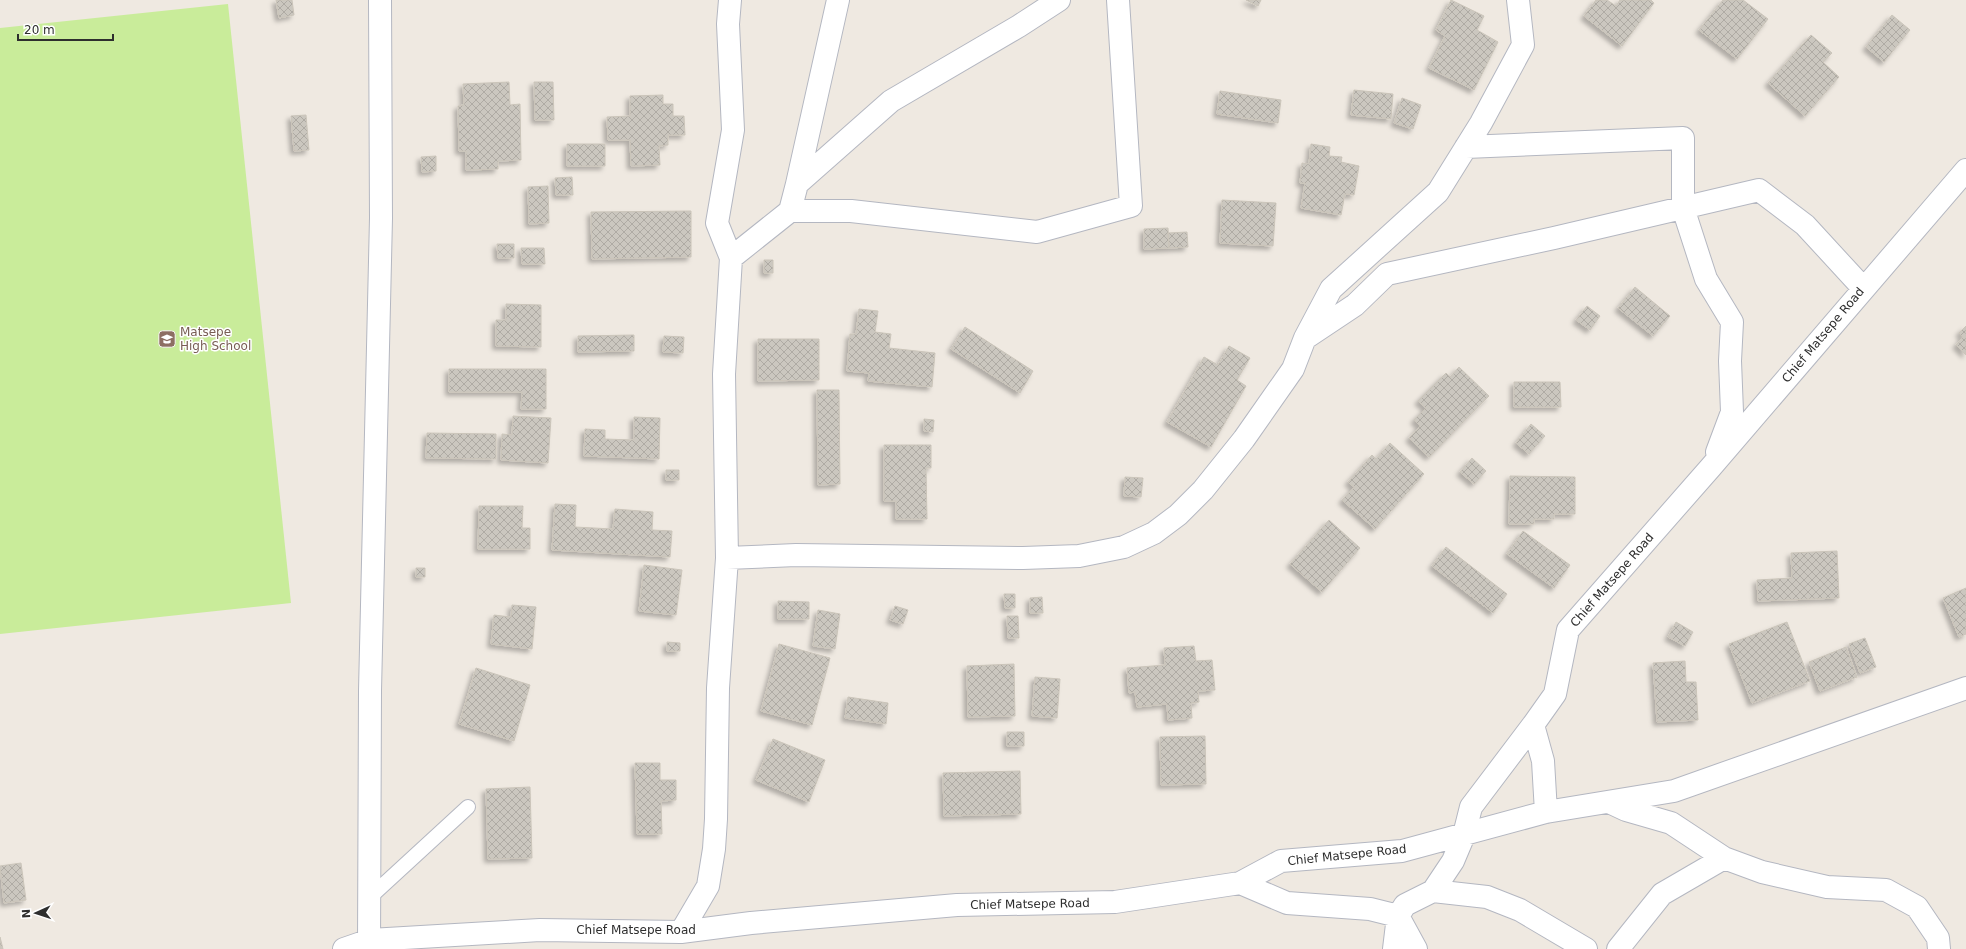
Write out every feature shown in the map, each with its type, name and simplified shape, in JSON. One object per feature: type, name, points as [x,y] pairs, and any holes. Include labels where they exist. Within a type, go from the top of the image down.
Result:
[{"type":"street","points":[[369,945],[370,691],[381,218],[380,0]]},
{"type":"street","points":[[681,932],[708,886],[714,849],[718,688],[727,558],[724,374],[731,258],[717,223],[733,130],[728,24],[730,0]]},
{"type":"street","points":[[731,258],[790,211],[838,0]]},
{"type":"street","points":[[797,184],[891,101],[1019,26],[1059,0]]},
{"type":"street","points":[[790,211],[851,210],[1037,232],[1131,206],[1118,0]]},
{"type":"street","points":[[727,558],[796,555],[1023,558],[1079,556],[1124,547],[1154,533],[1178,515],[1202,490],[1244,438],[1293,369],[1305,338],[1331,289],[1438,192],[1466,147],[1523,45],[1518,0]]},
{"type":"street","points":[[1466,147],[1683,138],[1684,208],[1706,279],[1732,322],[1730,361],[1732,412],[1711,467]]},
{"type":"street","name":"Chief Matsepe Road","points":[[344,949],[369,945],[540,930],[681,932],[751,923],[957,906],[1115,902],[1240,883],[1281,861],[1402,851],[1464,835],[1471,807],[1533,725],[1554,694],[1568,630],[1711,467],[1863,288],[1966,170]]},
{"type":"street","points":[[1305,338],[1355,305],[1387,274],[1759,190],[1805,225],[1863,288]]},
{"type":"street","points":[[1394,949],[1398,916],[1405,905],[1433,891],[1453,861],[1464,835],[1546,812],[1674,791],[1966,688]]},
{"type":"street","points":[[1533,725],[1543,761],[1546,812]]},
{"type":"street","points":[[1608,802],[1626,810],[1671,823],[1724,858],[1762,872],[1827,887],[1886,890],[1917,907],[1938,938],[1939,949]]},
{"type":"street","points":[[1618,949],[1662,894],[1724,858]]},
{"type":"street","points":[[1240,883],[1287,903],[1370,910],[1398,916],[1416,949]]},
{"type":"street","points":[[1433,891],[1487,897],[1520,910],[1586,949]]},
{"type":"lane","points":[[370,898],[468,807]]},
{"type":"green space","name":"Matsepe High School","points":[[228,4],[291,603],[0,634],[0,28]]},
{"type":"building","points":[[276,0],[292,0],[294,15],[279,18]]},
{"type":"building","points":[[1246,0],[1261,0],[1258,6]]},
{"type":"building","points":[[1451,0],[1484,16],[1477,30],[1498,42],[1474,90],[1429,68],[1445,36],[1436,30]]},
{"type":"building","points":[[1596,0],[1607,0],[1616,6],[1620,0],[1651,0],[1654,3],[1622,46],[1584,16]]},
{"type":"building","points":[[1723,0],[1743,0],[1768,19],[1737,59],[1699,30]]},
{"type":"building","points":[[1892,15],[1910,30],[1884,62],[1866,47]]},
{"type":"building","points":[[1811,35],[1832,53],[1823,62],[1839,77],[1805,116],[1768,83]]},
{"type":"building","points":[[509,82],[510,105],[520,104],[521,160],[498,161],[498,169],[466,170],[466,151],[459,151],[458,106],[464,105],[463,84]]},
{"type":"building","points":[[534,82],[553,82],[554,120],[535,120]]},
{"type":"building","points":[[1354,90],[1393,94],[1391,119],[1351,115]]},
{"type":"building","points":[[1220,91],[1281,100],[1278,123],[1217,114]]},
{"type":"building","points":[[663,95],[663,104],[673,104],[673,116],[684,116],[685,135],[668,135],[668,145],[659,146],[660,165],[631,166],[630,140],[608,140],[607,117],[630,116],[630,96]]},
{"type":"building","points":[[1402,98],[1421,105],[1413,129],[1394,123]]},
{"type":"building","points":[[306,115],[309,150],[294,151],[291,116]]},
{"type":"building","points":[[567,144],[605,144],[605,166],[567,166]]},
{"type":"building","points":[[1311,144],[1330,147],[1329,156],[1342,157],[1341,162],[1359,166],[1354,195],[1345,194],[1341,215],[1301,208],[1305,183],[1300,183],[1302,163],[1309,164]]},
{"type":"building","points":[[436,156],[436,171],[422,172],[421,157]]},
{"type":"building","points":[[572,177],[573,195],[556,195],[555,178]]},
{"type":"building","points":[[548,186],[549,223],[529,224],[528,187]]},
{"type":"building","points":[[1222,200],[1276,203],[1273,246],[1220,243]]},
{"type":"building","points":[[691,211],[691,257],[592,259],[591,212]]},
{"type":"building","points":[[1168,228],[1169,248],[1144,249],[1144,229]]},
{"type":"building","points":[[1187,232],[1188,247],[1169,248],[1168,233]]},
{"type":"building","points":[[497,244],[514,244],[514,258],[498,258]]},
{"type":"building","points":[[521,248],[544,248],[545,264],[522,264]]},
{"type":"building","points":[[764,260],[773,260],[773,273],[764,273]]},
{"type":"building","points":[[1635,287],[1670,316],[1653,336],[1618,308]]},
{"type":"building","points":[[506,304],[541,305],[541,347],[496,346],[496,320],[506,320]]},
{"type":"building","points":[[1587,306],[1600,316],[1590,330],[1576,320]]},
{"type":"building","points":[[859,309],[878,311],[875,332],[891,334],[889,348],[935,353],[932,387],[868,381],[869,373],[847,371],[850,334],[856,334]]},
{"type":"building","points":[[1966,326],[1966,355],[1956,345],[1963,337],[1959,333]]},
{"type":"building","points":[[965,327],[1033,371],[1020,393],[951,349]]},
{"type":"building","points":[[634,335],[634,351],[578,352],[578,336]]},
{"type":"building","points":[[664,336],[684,337],[683,353],[663,352]]},
{"type":"building","points":[[758,339],[819,339],[819,380],[758,381]]},
{"type":"building","points":[[1229,346],[1250,358],[1237,380],[1246,386],[1211,447],[1167,422],[1204,357],[1218,365]]},
{"type":"building","points":[[1459,367],[1489,396],[1429,457],[1409,438],[1420,426],[1414,420],[1426,408],[1418,401],[1446,373],[1450,377]]},
{"type":"building","points":[[449,369],[546,369],[546,409],[521,409],[522,392],[449,392]]},
{"type":"building","points":[[1514,382],[1560,382],[1561,407],[1514,407]]},
{"type":"building","points":[[817,390],[839,390],[840,484],[818,485]]},
{"type":"building","points":[[513,416],[551,418],[548,463],[501,460],[502,434],[512,435]]},
{"type":"building","points":[[634,417],[660,418],[659,459],[584,456],[585,429],[605,430],[605,439],[634,440]]},
{"type":"building","points":[[924,419],[934,420],[933,432],[924,431]]},
{"type":"building","points":[[1531,424],[1545,436],[1529,454],[1516,443]]},
{"type":"building","points":[[427,433],[496,434],[496,459],[426,458]]},
{"type":"building","points":[[1390,443],[1424,474],[1375,529],[1342,500],[1354,487],[1348,482],[1372,455],[1376,459]]},
{"type":"building","points":[[884,445],[931,445],[931,468],[926,468],[927,519],[896,519],[896,501],[884,501]]},
{"type":"building","points":[[1472,458],[1486,471],[1474,484],[1460,472]]},
{"type":"building","points":[[666,470],[679,470],[679,480],[666,480]]},
{"type":"building","points":[[1510,476],[1575,477],[1575,514],[1554,514],[1554,519],[1534,519],[1534,524],[1509,524]]},
{"type":"building","points":[[1125,477],[1143,478],[1141,497],[1124,496]]},
{"type":"building","points":[[555,504],[576,505],[575,527],[613,529],[615,509],[653,512],[652,530],[672,531],[670,557],[552,550]]},
{"type":"building","points":[[479,506],[523,506],[522,528],[530,528],[530,549],[478,549]]},
{"type":"building","points":[[1329,520],[1360,548],[1322,592],[1290,564]]},
{"type":"building","points":[[1523,531],[1570,565],[1554,588],[1507,554]]},
{"type":"building","points":[[1446,547],[1507,594],[1493,613],[1432,566]]},
{"type":"building","points":[[1837,551],[1839,598],[1758,601],[1757,580],[1792,578],[1791,553]]},
{"type":"building","points":[[644,565],[682,570],[676,615],[639,611]]},
{"type":"building","points":[[416,568],[425,568],[425,577],[416,577]]},
{"type":"building","points":[[1966,588],[1966,634],[1959,637],[1943,598]]},
{"type":"building","points":[[1004,594],[1015,594],[1015,608],[1005,608]]},
{"type":"building","points":[[1042,597],[1043,613],[1030,613],[1030,598]]},
{"type":"building","points":[[778,601],[809,602],[809,619],[778,619]]},
{"type":"building","points":[[512,605],[536,607],[532,649],[491,644],[494,615],[511,617]]},
{"type":"building","points":[[895,606],[908,610],[903,624],[890,620]]},
{"type":"building","points":[[818,610],[840,614],[835,649],[813,646]]},
{"type":"building","points":[[1007,616],[1018,616],[1019,638],[1008,638]]},
{"type":"building","points":[[1676,622],[1693,632],[1685,646],[1668,637]]},
{"type":"building","points":[[1787,622],[1810,681],[1752,703],[1729,644]]},
{"type":"building","points":[[1865,638],[1876,667],[1860,673],[1849,644]]},
{"type":"building","points":[[667,642],[680,643],[680,651],[667,651]]},
{"type":"building","points":[[779,644],[830,658],[812,725],[761,711]]},
{"type":"building","points":[[1194,646],[1196,661],[1212,660],[1215,690],[1198,691],[1199,702],[1191,703],[1192,718],[1168,720],[1167,704],[1137,707],[1135,692],[1129,693],[1127,668],[1165,665],[1164,648]]},
{"type":"building","points":[[1846,647],[1857,677],[1820,691],[1809,662]]},
{"type":"building","points":[[1685,661],[1686,682],[1696,682],[1698,720],[1657,722],[1653,663]]},
{"type":"building","points":[[1014,664],[1015,716],[968,717],[967,666]]},
{"type":"building","points":[[476,668],[530,685],[514,741],[459,724]]},
{"type":"building","points":[[1035,677],[1060,679],[1057,718],[1032,716]]},
{"type":"building","points":[[848,697],[888,703],[886,724],[845,718]]},
{"type":"building","points":[[1007,732],[1024,732],[1024,746],[1007,746]]},
{"type":"building","points":[[1205,736],[1206,784],[1161,785],[1160,737]]},
{"type":"building","points":[[773,739],[825,760],[809,802],[756,780]]},
{"type":"building","points":[[635,763],[660,763],[660,780],[676,780],[676,800],[661,801],[662,834],[637,834]]},
{"type":"building","points":[[1020,771],[1021,814],[944,816],[943,773]]},
{"type":"building","points":[[530,787],[532,858],[488,859],[486,789]]},
{"type":"building","points":[[21,863],[26,900],[4,903],[0,866]]},
{"type":"building","points":[[0,937],[3,949],[0,949]]},
{"type":"place","name":"Matsepe High School","points":[[167,339]]}]
